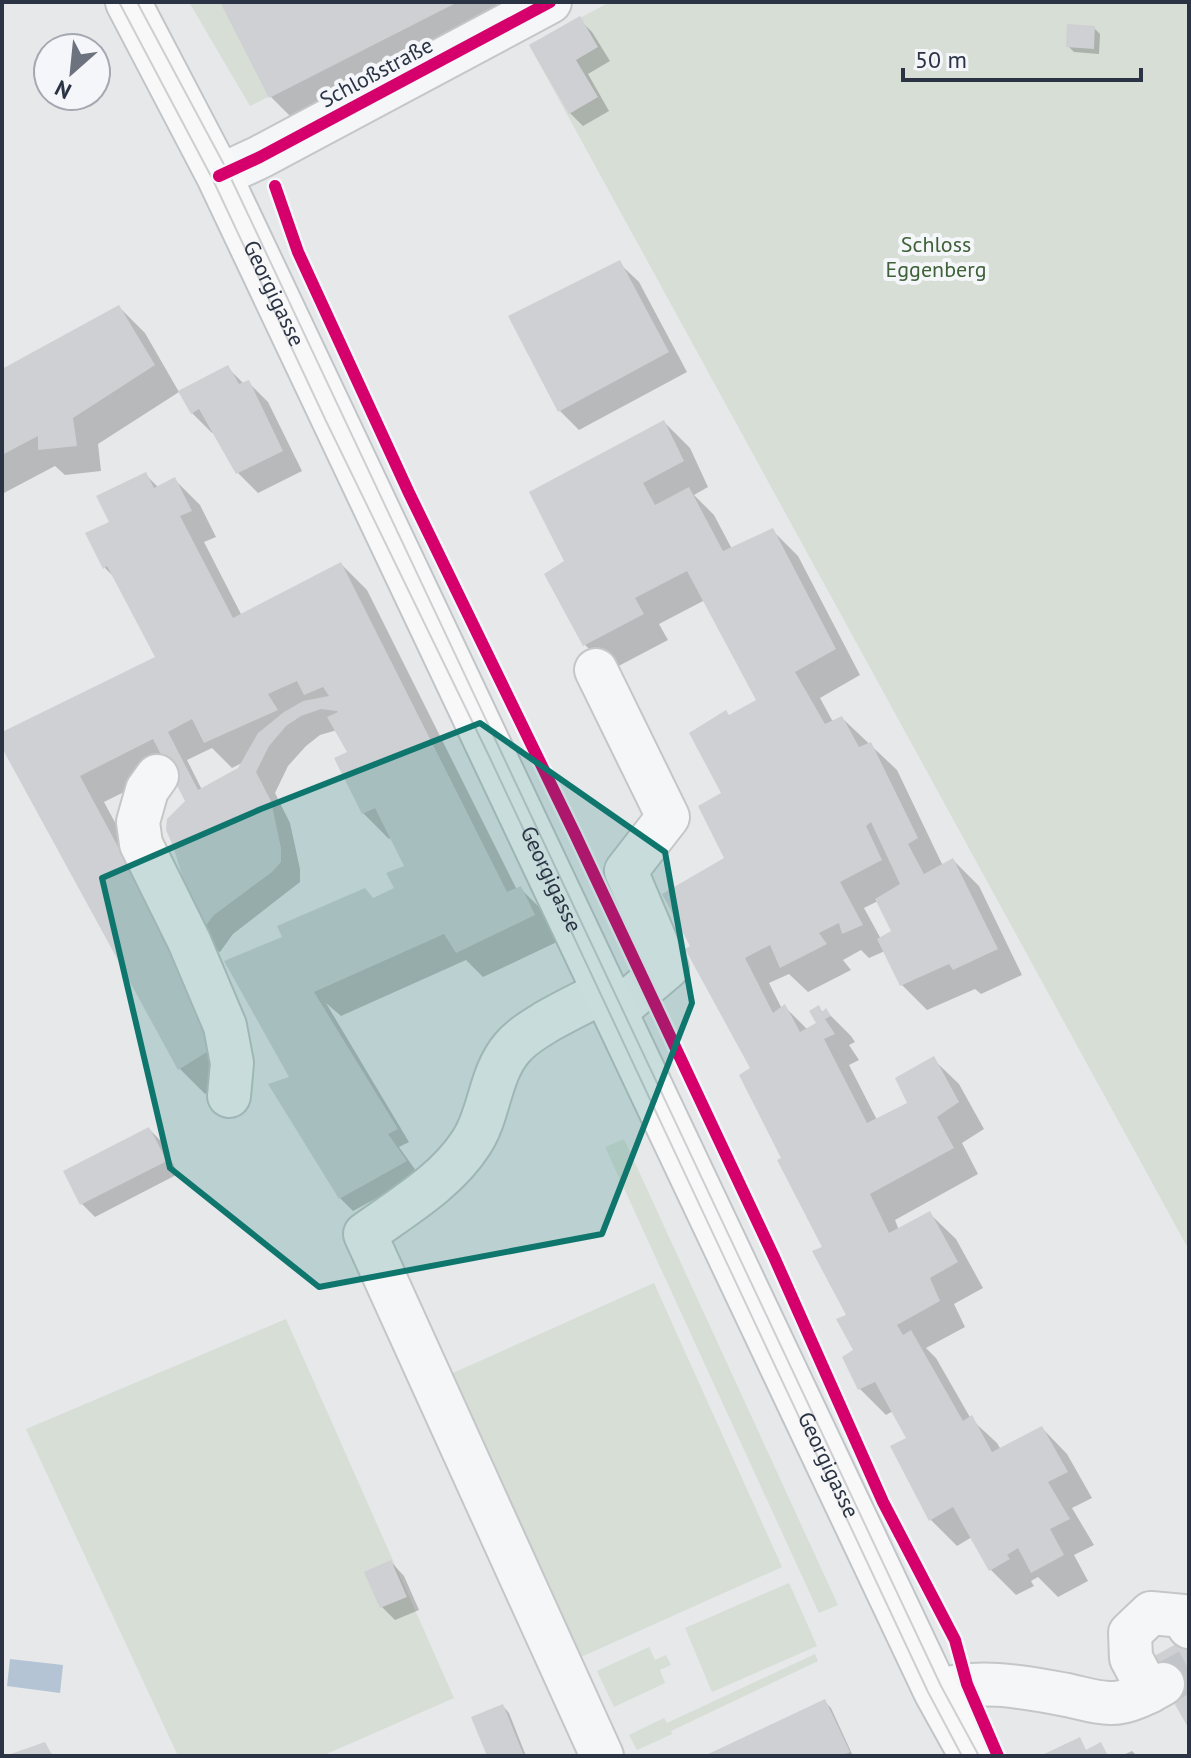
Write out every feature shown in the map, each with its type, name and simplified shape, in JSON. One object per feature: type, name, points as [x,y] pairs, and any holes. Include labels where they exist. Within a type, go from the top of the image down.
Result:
[{"type":"main road","name":"Georgigasse","points":[[128,2],[219,176],[936,1691],[972,1756]]},
{"type":"street","name":"Schloßstraße","points":[[219,176],[550,2]]},
{"type":"street","points":[[596,670],[668,817],[626,871],[667,968],[610,1001],[546,1022],[512,1048],[494,1082],[472,1143],[433,1185],[365,1234],[602,1756]]},
{"type":"street","points":[[157,776],[147,790],[138,822],[141,844],[189,941],[225,1026],[232,1063],[229,1096]]},
{"type":"street","points":[[936,1691],[986,1683],[1112,1704],[1156,1688],[1131,1658],[1130,1633],[1151,1613],[1183,1616],[1189,1627]]},
{"type":"highlighted area","points":[[480,723],[665,852],[692,1003],[602,1234],[319,1287],[170,1168],[102,878],[261,809]]},
{"type":"green space","points":[[189,2],[458,2],[250,106]]},
{"type":"green space","name":"Schloss Eggenberg","points":[[610,2],[1189,2],[1189,1250],[529,45]]},
{"type":"green space","points":[[624,1139],[838,1605],[819,1613],[605,1147]]},
{"type":"green space","points":[[654,1283],[782,1567],[572,1661],[444,1377]]},
{"type":"green space","points":[[286,1319],[454,1698],[322,1756],[178,1756],[26,1429]]},
{"type":"green space","points":[[789,1583],[817,1646],[712,1692],[685,1628]]},
{"type":"green space","points":[[649,1647],[655,1660],[666,1655],[671,1665],[660,1670],[665,1683],[614,1707],[597,1671]]},
{"type":"green space","points":[[815,1654],[818,1661],[637,1750],[629,1735],[664,1718],[667,1723]]},
{"type":"water","points":[[10,1659],[63,1665],[60,1693],[7,1686]]},
{"type":"building","points":[[220,2],[458,2],[269,98]]},
{"type":"building","points":[[580,16],[598,47],[576,60],[598,97],[569,114],[529,45]]},
{"type":"building","points":[[1067,24],[1095,26],[1094,49],[1066,47]]},
{"type":"building","points":[[620,260],[669,352],[558,412],[508,316]]},
{"type":"building","points":[[119,305],[155,365],[73,418],[77,446],[38,450],[38,436],[2,455],[2,369]]},
{"type":"building","points":[[228,365],[239,384],[249,380],[283,451],[236,474],[199,409],[191,414],[178,391]]},
{"type":"building","points":[[664,420],[684,461],[643,483],[655,505],[689,487],[723,551],[773,528],[836,649],[795,672],[825,724],[842,716],[859,747],[871,742],[918,838],[908,844],[924,874],[953,858],[998,949],[953,970],[949,964],[900,986],[877,939],[891,931],[875,899],[900,884],[871,822],[866,826],[882,860],[840,882],[863,925],[842,934],[839,923],[819,933],[827,944],[780,968],[770,945],[745,958],[773,1013],[785,1004],[800,1032],[816,1023],[809,1011],[819,1005],[822,1012],[826,1008],[831,1016],[825,1019],[835,1034],[824,1039],[867,1123],[907,1103],[895,1078],[934,1056],[959,1102],[937,1117],[954,1148],[870,1194],[889,1233],[930,1211],[958,1262],[930,1278],[940,1301],[897,1325],[903,1335],[911,1330],[963,1421],[972,1415],[992,1452],[1042,1426],[1068,1472],[1048,1482],[1070,1519],[1050,1529],[1064,1555],[1031,1573],[1018,1548],[1007,1555],[1010,1559],[989,1571],[953,1507],[929,1521],[890,1446],[906,1438],[875,1382],[858,1390],[842,1357],[853,1350],[836,1319],[846,1315],[812,1251],[822,1247],[777,1160],[781,1158],[739,1075],[750,1068],[685,949],[690,946],[662,894],[724,858],[698,806],[721,793],[689,733],[726,710],[729,715],[756,700],[687,571],[635,598],[644,614],[583,646],[544,574],[564,561],[529,492]]},
{"type":"building","points":[[146,472],[154,488],[175,477],[192,511],[180,516],[233,618],[341,562],[507,892],[521,886],[535,915],[456,953],[444,934],[314,992],[398,1129],[388,1134],[407,1161],[339,1199],[268,1084],[289,1077],[224,961],[282,937],[277,926],[365,888],[373,898],[394,888],[386,873],[404,866],[375,808],[362,814],[334,758],[347,752],[327,717],[338,712],[321,709],[301,716],[286,726],[269,746],[256,772],[271,801],[281,862],[214,915],[200,933],[166,830],[167,819],[185,801],[153,739],[80,776],[223,1042],[178,1070],[2,748],[2,732],[155,657],[107,566],[103,569],[85,533],[109,522],[96,496]],"holes":[[[297,681],[304,695],[323,687],[329,696],[303,701],[284,712],[258,733],[238,768],[198,790],[168,732],[192,719],[204,743],[278,710],[268,694]]]},
{"type":"building","points":[[149,1127],[167,1161],[80,1205],[63,1171]]},
{"type":"building","points":[[391,1560],[407,1597],[380,1608],[364,1572]]},
{"type":"building","points":[[1189,1637],[1189,1729],[1149,1659]]},
{"type":"building","points":[[825,1699],[850,1752],[841,1756],[704,1756]]},
{"type":"building","points":[[503,1704],[524,1756],[487,1756],[471,1717]]},
{"type":"building","points":[[1080,1737],[1086,1750],[1101,1742],[1108,1756],[1040,1756]]},
{"type":"building","points":[[45,1742],[56,1756],[5,1756]]},
{"type":"tunnel","points":[[1163,1684],[1189,1670]]},
{"type":"tram line","points":[[119,2],[213,180],[489,756],[928,1692],[962,1756]]},
{"type":"tram line","points":[[137,2],[228,172],[941,1686],[979,1756]]},
{"type":"cycle path","points":[[219,176],[550,2]]},
{"type":"cycle path","points":[[275,186],[298,252],[409,493],[574,832],[774,1257],[883,1502],[955,1640],[967,1684],[998,1756]]}]
